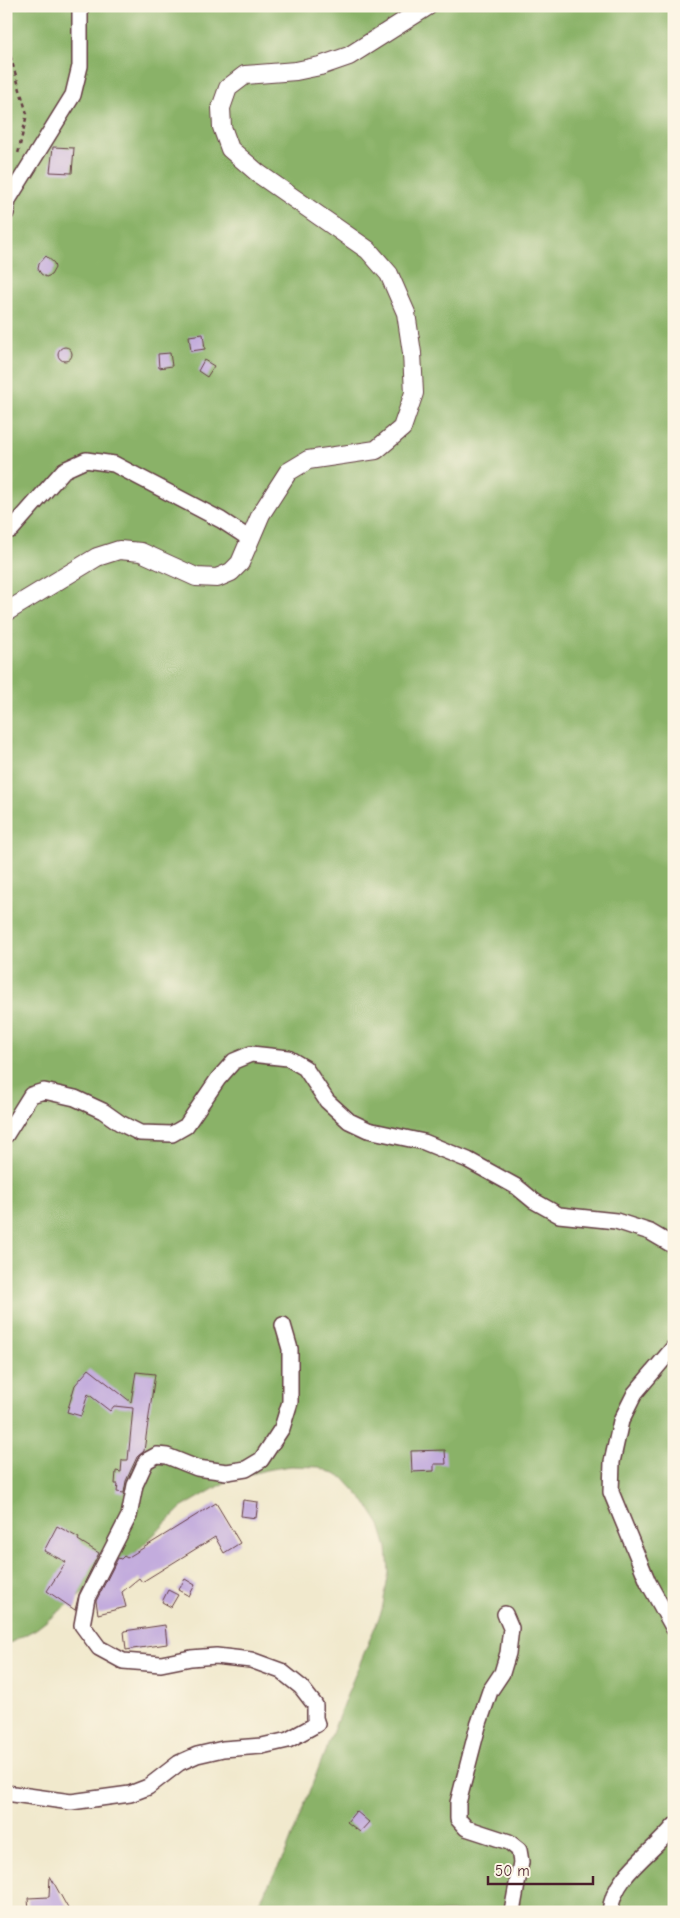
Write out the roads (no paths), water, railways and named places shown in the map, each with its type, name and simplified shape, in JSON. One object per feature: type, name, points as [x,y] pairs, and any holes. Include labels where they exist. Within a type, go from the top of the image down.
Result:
[{"type":"street","points":[[7,203],[73,95],[80,66],[80,6]]},
{"type":"street","points":[[6,612],[97,557],[119,550],[141,552],[196,577],[217,578],[231,572],[240,563],[261,514],[288,472],[308,460],[376,450],[402,428],[414,393],[412,353],[406,313],[389,274],[368,250],[259,174],[230,150],[222,128],[221,108],[228,88],[246,75],[312,68],[349,56],[428,6]]},
{"type":"street","points":[[6,531],[10,530],[64,470],[86,460],[114,464],[221,520],[250,538]]},
{"type":"street","points":[[6,1135],[31,1095],[44,1091],[75,1098],[140,1132],[172,1134],[186,1126],[218,1079],[234,1061],[251,1054],[288,1058],[305,1068],[327,1101],[355,1124],[368,1130],[424,1142],[468,1160],[517,1187],[534,1201],[559,1215],[616,1221],[650,1232],[674,1246]]},
{"type":"street","points":[[6,1793],[71,1802],[130,1794],[148,1787],[179,1763],[197,1755],[222,1749],[262,1746],[288,1740],[317,1724],[314,1718],[315,1705],[301,1687],[281,1671],[251,1660],[216,1656],[191,1658],[161,1664],[123,1661],[99,1648],[82,1625],[87,1598],[129,1516],[135,1485],[146,1461],[157,1455],[167,1456],[197,1468],[227,1472],[246,1469],[261,1460],[282,1428],[290,1402],[290,1349],[283,1325]]},
{"type":"street","points":[[674,1347],[635,1393],[621,1421],[612,1462],[611,1492],[648,1582],[674,1628]]},
{"type":"street","points":[[505,1614],[511,1628],[508,1653],[502,1673],[490,1690],[478,1726],[458,1803],[458,1819],[466,1828],[510,1842],[519,1850],[521,1862],[512,1912]]},
{"type":"street","points":[[610,1912],[611,1899],[620,1882],[674,1826]]}]
